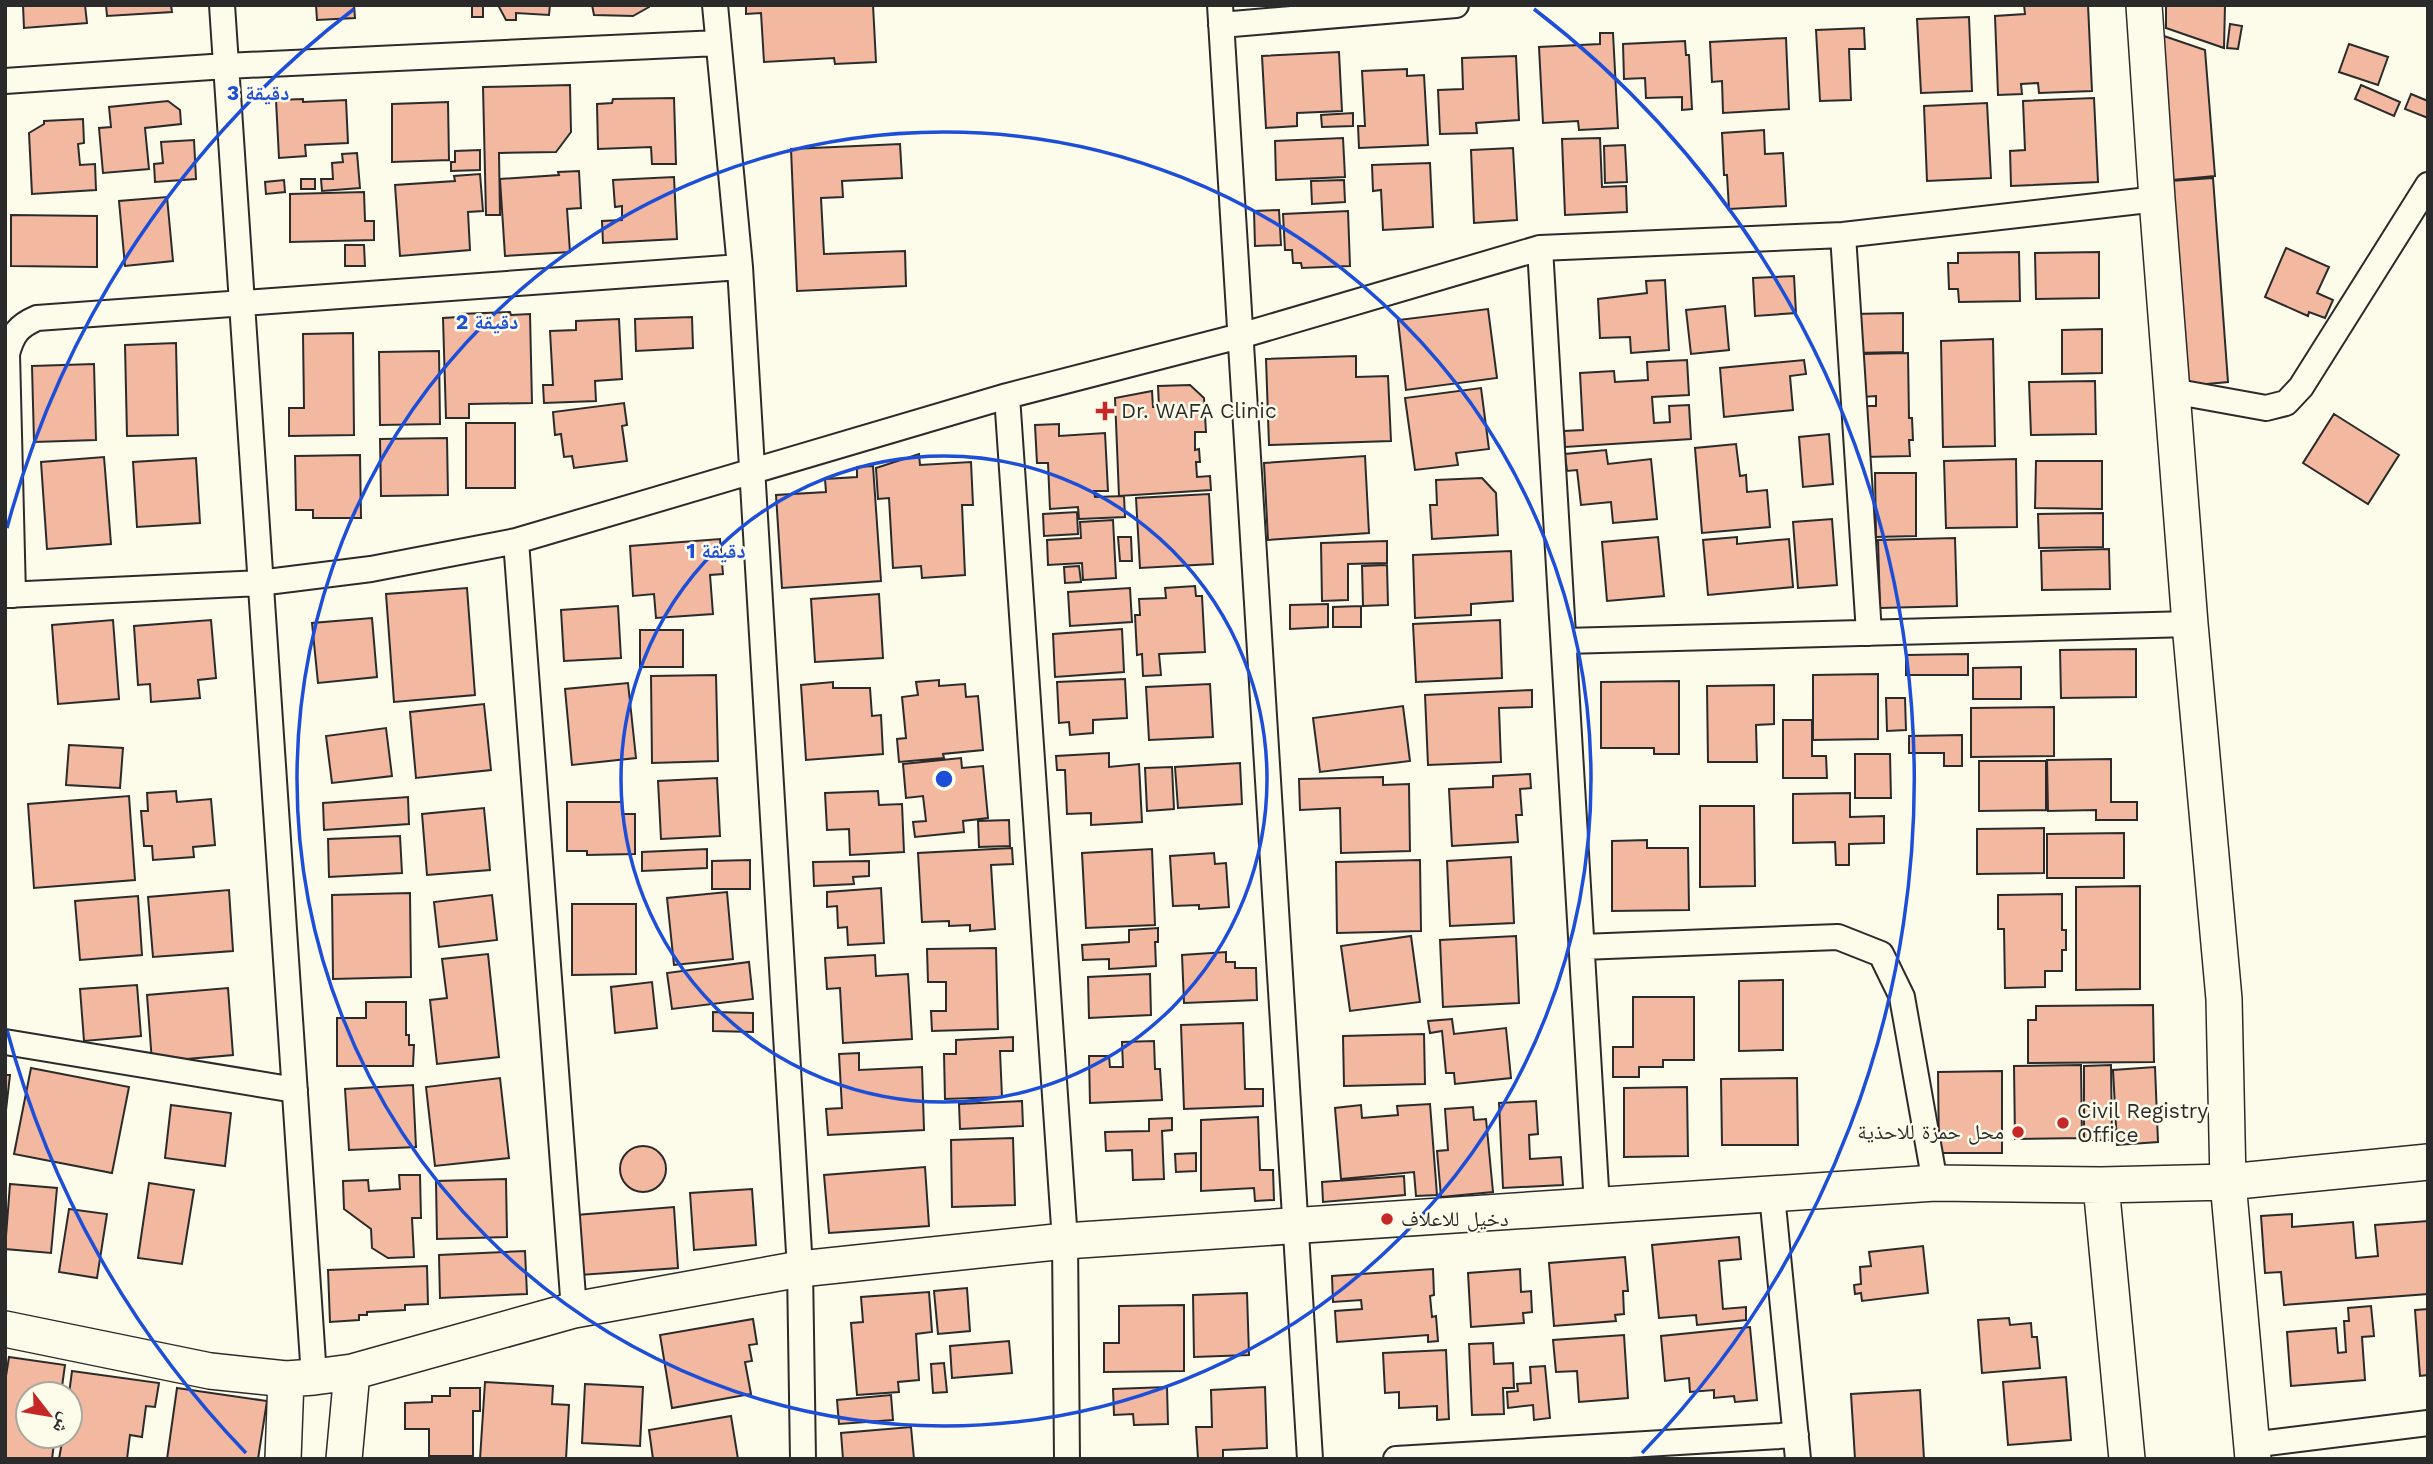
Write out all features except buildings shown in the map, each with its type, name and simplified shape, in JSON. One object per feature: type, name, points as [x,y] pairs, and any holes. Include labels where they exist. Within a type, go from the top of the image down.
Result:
[{"type":"street","points":[[222,5],[295,1090],[300,1378],[283,1459]]},
{"type":"street","points":[[715,5],[740,267],[800,1269],[803,1459]]},
{"type":"street","points":[[1310,1459],[1220,15],[1456,5]]},
{"type":"street","points":[[2144,5],[2190,624],[2224,999],[2228,1182],[2252,1452],[2428,1423]]},
{"type":"street","points":[[5,81],[226,66],[718,43]]},
{"type":"street","points":[[2172,391],[2266,408],[2287,403],[2301,387],[2428,185]]},
{"type":"street","points":[[740,267],[37,318],[22,324],[11,337],[7,355],[9,595],[259,583],[371,569],[516,541],[1007,396],[1240,336],[1540,248],[1843,235],[2157,199]]},
{"type":"street","points":[[1843,235],[1869,633]]},
{"type":"street","points":[[1540,248],[1597,1206]]},
{"type":"street","points":[[1007,396],[1065,1241],[1067,1459]]},
{"type":"street","points":[[516,541],[574,1310]]},
{"type":"street","points":[[1564,641],[2190,624]]},
{"type":"street","points":[[1581,947],[1838,937],[1881,954],[1902,997],[1936,1183]]},
{"type":"street","points":[[5,1042],[295,1090]]},
{"type":"street","points":[[5,1329],[210,1371],[300,1378],[352,1371],[574,1310],[800,1269],[1065,1241],[1936,1183],[2101,1185],[2228,1182],[2428,1162]]},
{"type":"street","points":[[2101,1185],[2127,1459]]},
{"type":"street","points":[[1396,1459],[1797,1447],[1772,1195]]},
{"type":"street","points":[[344,1459],[352,1371]]},
{"type":"place","name":"Dr. WAFA Clinic","points":[[1105,411]]},
{"type":"place","name":"Civil Registry Office","points":[[2063,1123]]},
{"type":"place","name":"محل حمزة للاحذية","points":[[2018,1132]]},
{"type":"place","name":"دخيل للاعلاف","points":[[1387,1219]]}]
